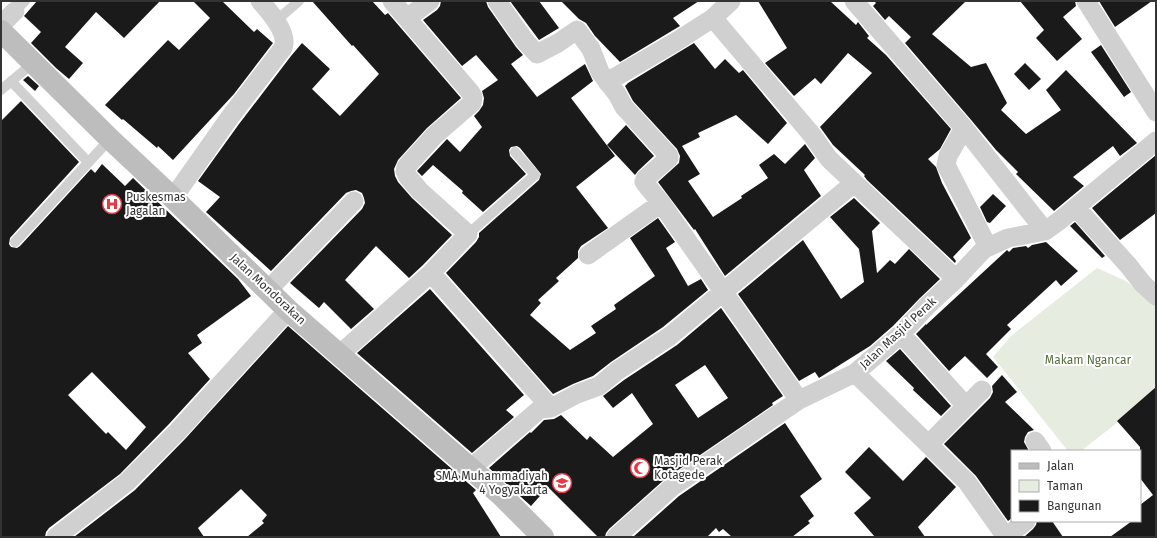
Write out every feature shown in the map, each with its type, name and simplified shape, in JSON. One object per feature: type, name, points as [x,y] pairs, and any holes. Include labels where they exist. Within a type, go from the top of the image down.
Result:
[{"type":"street","points":[[174,198],[230,117],[283,48],[285,42],[276,20],[260,1]]},
{"type":"street","points":[[340,354],[430,273],[468,234],[420,191],[408,177],[406,167],[435,135],[472,103],[473,97],[392,1]]},
{"type":"street","points":[[407,18],[430,1]]},
{"type":"street","points":[[497,1],[525,41],[537,54],[558,44],[577,30],[591,49],[600,72],[617,94],[624,107],[669,156],[669,158],[644,180],[644,182],[661,203],[799,400]]},
{"type":"street","points":[[607,82],[713,18],[731,1]]},
{"type":"street","points":[[854,1],[964,128],[1045,230]]},
{"type":"street","points":[[1086,1],[1156,112]]},
{"type":"street","points":[[1,25],[20,6]]},
{"type":"street","points":[[713,18],[812,135],[829,159],[956,279]]},
{"type":"street","name":"Jalan Mondorakan","points":[[1,31],[110,139],[174,198],[288,310],[501,495],[543,537]]},
{"type":"street","points":[[964,128],[948,156],[946,165],[988,247]]},
{"type":"street","name":"Jalan Masjid Perak","points":[[616,537],[672,487],[799,400],[855,373],[901,334],[926,306],[956,279],[984,249],[1008,238],[1045,230],[1078,206],[1156,141]]},
{"type":"street","points":[[470,469],[540,409],[551,408],[577,394],[599,386],[617,371],[670,336],[854,183]]},
{"type":"street","points":[[268,290],[354,201]]},
{"type":"street","points":[[588,255],[661,203]]},
{"type":"street","points":[[1078,206],[1080,212],[1128,265],[1142,284],[1156,296]]},
{"type":"street","points":[[430,273],[551,408]]},
{"type":"street","points":[[56,537],[127,482],[177,432],[288,310]]},
{"type":"street","points":[[901,334],[966,406]]},
{"type":"street","points":[[855,373],[967,482],[1006,537],[1025,522]]},
{"type":"street","points":[[929,444],[982,390]]},
{"type":"lane","points":[[276,20],[299,1]]},
{"type":"lane","points":[[1,90],[33,63]]},
{"type":"lane","points":[[11,81],[88,162]]},
{"type":"lane","points":[[14,242],[110,139]]},
{"type":"lane","points":[[468,234],[535,175],[515,152]]},
{"type":"green space","name":"Makam Ngancar","points":[[1097,268],[1126,281],[1156,304],[1156,392],[1082,450],[1067,450],[993,357],[1011,336]]},
{"type":"building","points":[[37,1],[160,1],[124,38],[96,12],[65,47],[83,63],[69,79],[31,43],[41,32],[24,16]]},
{"type":"building","points":[[193,1],[222,1],[254,32],[257,29],[273,43],[234,94],[173,160],[158,146],[157,148],[105,105],[168,40],[179,50],[210,18]]},
{"type":"building","points":[[312,1],[372,1],[385,15],[388,13],[461,98],[427,128],[398,160],[394,169],[398,182],[412,198],[452,235],[409,278],[376,246],[345,280],[374,309],[351,329],[324,302],[319,308],[290,283],[362,209],[365,203],[362,193],[356,190],[346,193],[271,271],[206,212],[220,197],[198,181],[239,124],[302,43],[330,69],[312,89],[340,116],[379,74]]},
{"type":"building","points":[[441,1],[486,1],[488,7],[523,55],[511,64],[537,97],[585,64],[593,81],[571,98],[615,156],[576,187],[608,228],[581,246],[578,251],[578,258],[556,278],[559,281],[538,300],[541,303],[530,315],[570,350],[596,333],[591,326],[616,309],[614,305],[655,276],[630,238],[658,218],[675,242],[666,248],[688,286],[701,279],[708,290],[663,327],[593,376],[553,394],[446,273],[476,242],[479,237],[479,233],[539,180],[541,174],[520,148],[517,146],[511,147],[509,150],[510,156],[526,174],[483,212],[462,193],[463,191],[433,165],[422,176],[417,171],[447,139],[460,152],[482,127],[474,116],[483,105],[484,98],[482,91],[498,80],[476,55],[462,66],[423,20],[437,10]]},
{"type":"building","points":[[510,1],[539,1],[559,28],[539,40]]},
{"type":"building","points":[[561,1],[699,1],[673,18],[680,26],[620,62],[595,36],[586,23],[579,19]]},
{"type":"building","points":[[758,1],[830,1],[856,25],[858,22],[869,36],[867,38],[886,55],[951,129],[940,149],[928,159],[936,167],[942,183],[971,238],[953,257],[956,261],[955,263],[867,180],[864,176],[865,175],[833,145],[820,127],[872,73],[848,53],[821,84],[815,78],[794,96],[765,63],[787,48]]},
{"type":"building","points":[[874,1],[966,1],[932,34],[971,67],[986,63],[1007,103],[1001,110],[1026,134],[1061,110],[1046,90],[1066,70],[1137,143],[1120,156],[1113,146],[1073,177],[1084,186],[1054,211],[1016,174],[1018,172],[996,150],[905,43],[911,37],[889,16],[885,20],[873,6],[876,3]]},
{"type":"building","points":[[1020,1],[1075,1],[1076,6],[1063,17],[1082,39],[1057,61],[1036,38],[1044,30]]},
{"type":"building","points":[[1099,1],[1152,1],[1115,27]]},
{"type":"building","points":[[694,43],[715,69],[725,59],[739,73],[743,70],[787,123],[768,144],[736,115],[698,133],[700,137],[682,146],[700,174],[688,181],[713,217],[742,198],[741,196],[768,178],[759,165],[774,154],[785,164],[805,144],[815,158],[804,170],[821,196],[725,276],[695,229],[694,230],[658,182],[679,163],[680,156],[677,149],[633,101],[625,86]]},
{"type":"building","points":[[1101,45],[1131,92],[1124,97],[1091,52]]},
{"type":"building","points":[[1025,63],[1041,79],[1029,90],[1014,74]]},
{"type":"building","points":[[28,76],[39,86],[35,91],[23,80]]},
{"type":"building","points":[[21,101],[79,162],[10,238],[9,244],[11,247],[17,248],[20,246],[91,169],[95,173],[102,164],[125,186],[133,178],[238,279],[251,296],[197,335],[202,343],[188,353],[210,379],[120,474],[49,528],[45,537],[1,537],[1,121]],"holes":[[[92,372],[146,427],[126,450],[108,432],[106,434],[68,395]]]},
{"type":"building","points":[[626,125],[654,156],[635,175],[607,145]]},
{"type":"building","points":[[1156,155],[1156,213],[1120,240],[1092,208]]},
{"type":"building","points":[[993,194],[1006,206],[990,223],[987,222],[980,207]]},
{"type":"building","points":[[854,198],[880,223],[872,231],[877,273],[890,260],[895,264],[909,249],[940,279],[893,326],[870,346],[819,378],[815,372],[799,381],[738,294],[803,240],[841,299],[864,282],[859,249],[830,217]]},
{"type":"building","points":[[1075,222],[1105,256],[1102,258],[1070,226]]},
{"type":"building","points":[[1046,242],[1078,271],[1061,286],[1056,280],[1007,325],[1011,329],[986,354],[998,367],[987,378],[965,356],[949,371],[916,334],[1007,250],[1009,252],[1013,248],[1026,246],[1028,248],[1032,245]]},
{"type":"building","points":[[430,289],[524,395],[506,410],[514,417],[472,453],[357,353]]},
{"type":"building","points":[[721,308],[783,396],[772,403],[773,405],[665,479],[609,529],[605,537],[598,537],[548,487],[531,506],[489,468],[530,432],[531,433],[544,420],[554,419],[561,415],[587,440],[590,436],[613,457],[653,424],[632,393],[613,408],[603,396],[624,380],[677,345]],"holes":[[[705,365],[728,398],[698,418],[675,385]]]},
{"type":"building","points":[[288,326],[476,490],[473,493],[501,537],[247,537],[264,523],[262,521],[267,515],[241,489],[198,528],[204,537],[74,537],[135,490],[185,439]]},
{"type":"building","points":[[900,349],[951,406],[941,416],[913,390],[914,388],[886,361]]},
{"type":"building","points":[[1002,375],[1017,392],[1005,402],[1034,430],[1028,432],[1025,437],[1024,442],[1028,450],[1011,450],[1011,519],[1008,521],[976,476],[944,444],[990,398],[993,392],[992,386]]},
{"type":"building","points":[[1156,387],[1156,537],[1110,537],[1131,522],[1141,522],[1141,504],[1153,495],[1141,479],[1140,447],[1117,421]]},
{"type":"building","points":[[785,423],[822,479],[800,496],[814,516],[808,521],[810,523],[792,537],[732,537],[723,529],[719,532],[716,528],[707,537],[633,537],[679,496]]},
{"type":"building","points":[[869,447],[903,481],[926,457],[956,487],[918,527],[925,537],[875,537],[854,513],[871,498],[845,472]]},
{"type":"building","points":[[1037,522],[1053,522],[1063,537],[1024,537],[1036,525]]},
{"type":"place","name":"Puskesmas Jagalan","points":[[112,204]]},
{"type":"place","name":"Masjid Perak Kotagede","points":[[640,468]]},
{"type":"place","name":"SMA Muhammadiyah 4 Yogyakarta","points":[[562,483]]}]
